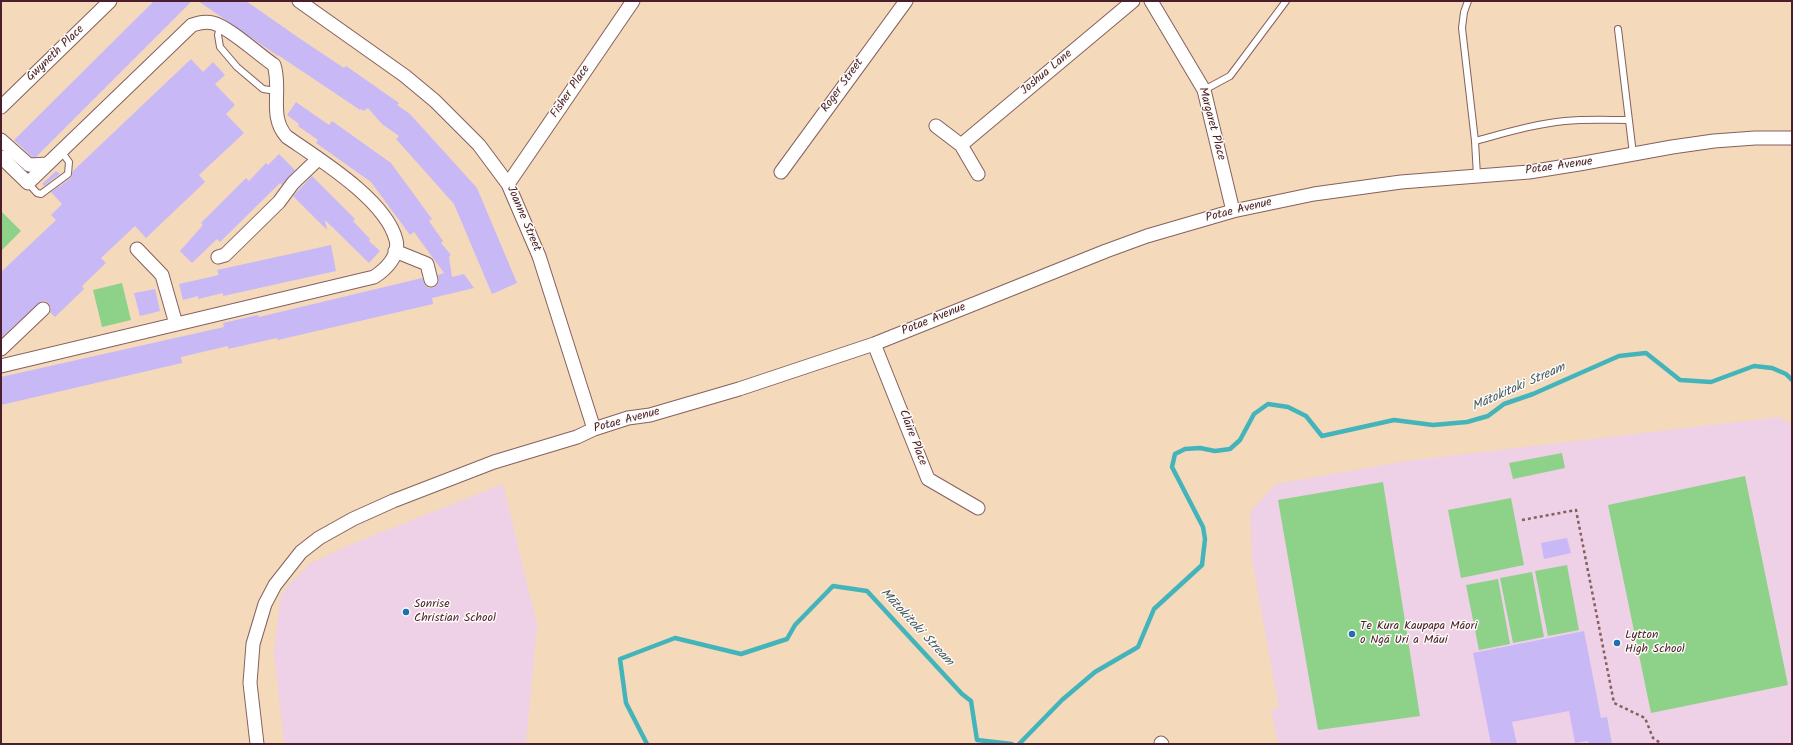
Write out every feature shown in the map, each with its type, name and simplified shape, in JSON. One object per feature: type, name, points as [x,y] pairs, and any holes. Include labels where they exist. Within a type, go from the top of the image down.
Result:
[{"type":"street","name":"Gwyneth Place","points":[[1,107],[110,1]]},
{"type":"street","name":"Joanne Street","points":[[299,1],[405,76],[435,101],[479,145],[508,184],[539,256],[594,429]]},
{"type":"street","name":"Fisher Place","points":[[508,184],[633,1]]},
{"type":"street","name":"Roger Street","points":[[781,172],[906,1]]},
{"type":"street","name":"Joshua Lane","points":[[961,145],[1132,1]]},
{"type":"street","name":"Margaret Place","points":[[1151,1],[1204,90],[1233,211]]},
{"type":"street","points":[[1,157],[28,183],[192,25],[204,22],[214,23],[274,65],[276,74],[278,124],[282,132],[286,137],[339,173],[373,204],[390,226],[396,242],[394,255],[385,270],[374,277],[1,366]]},
{"type":"street","points":[[936,126],[961,145],[978,174]]},
{"type":"street","name":"Potae Avenue","points":[[257,744],[250,683],[253,644],[258,623],[268,598],[283,574],[301,552],[319,538],[353,519],[393,501],[494,462],[577,437],[594,429],[628,418],[650,415],[739,389],[874,344],[1106,251],[1147,236],[1233,211],[1279,200],[1349,188],[1401,182],[1529,172],[1672,147],[1714,142],[1755,138],[1792,138]]},
{"type":"street","points":[[1,140],[26,163],[37,165],[48,164]]},
{"type":"street","points":[[218,257],[225,255],[279,202],[293,183],[318,159]]},
{"type":"street","points":[[137,249],[162,275],[176,324]]},
{"type":"street","points":[[395,252],[427,264],[432,280]]},
{"type":"street","points":[[1,348],[43,309]]},
{"type":"street","name":"Claire Place","points":[[874,344],[928,479],[978,508]]},
{"type":"lane","points":[[1204,90],[1230,76],[1286,1]]},
{"type":"lane","points":[[1468,1],[1464,12],[1462,28],[1475,141],[1477,176]]},
{"type":"lane","points":[[220,26],[218,35],[220,47],[237,67],[263,89],[276,91]]},
{"type":"lane","points":[[1618,29],[1633,154]]},
{"type":"lane","points":[[1475,141],[1530,126],[1547,123],[1580,119],[1628,120]]},
{"type":"lane","points":[[28,183],[36,193],[41,194],[68,174],[69,162],[61,151]]},
{"type":"path","points":[[1522,520],[1576,510],[1614,703],[1645,718],[1654,738],[1662,744]]},
{"type":"shaded area","name":"Lytton High School","points":[[1779,417],[1792,424],[1792,744],[1278,744],[1271,709],[1279,708],[1252,560],[1250,512],[1276,484],[1406,461]]},
{"type":"shaded area","name":"Sonrise Christian School","points":[[503,484],[537,625],[526,744],[284,744],[274,653],[280,599],[286,588],[309,564],[352,544]]},
{"type":"green space","points":[[1,211],[21,231],[1,251]]},
{"type":"green space","points":[[122,283],[131,320],[102,327],[93,290]]},
{"type":"green space","points":[[1562,453],[1565,468],[1513,479],[1509,463]]},
{"type":"green space","points":[[1745,476],[1788,685],[1651,713],[1608,505]]},
{"type":"green space","points":[[1383,482],[1420,716],[1318,730],[1278,500]]},
{"type":"green space","points":[[1511,498],[1524,565],[1461,578],[1448,510]]},
{"type":"green space","points":[[1567,565],[1579,630],[1548,636],[1535,571]]},
{"type":"green space","points":[[1532,572],[1544,637],[1513,643],[1500,578]]},
{"type":"green space","points":[[1498,579],[1510,644],[1479,650],[1466,585]]},
{"type":"building","points":[[154,1],[192,1],[36,157],[32,157],[14,140]]},
{"type":"building","points":[[198,1],[246,1],[344,68],[346,66],[399,103],[397,105],[410,114],[477,188],[517,283],[492,294],[454,204],[396,139],[399,136],[382,124],[368,108],[364,111],[361,109],[360,110]]},
{"type":"building","points":[[191,59],[203,72],[213,62],[225,75],[215,84],[235,105],[226,114],[244,133],[199,175],[205,182],[146,238],[135,226],[101,258],[106,263],[82,286],[84,289],[55,317],[50,312],[51,308],[49,304],[46,301],[41,301],[1,338],[1,272],[56,220],[51,215],[62,204],[51,192],[71,178],[73,171]]},
{"type":"building","points":[[296,102],[329,125],[332,121],[391,163],[432,219],[429,221],[443,241],[441,243],[451,255],[449,257],[452,277],[464,274],[474,288],[432,298],[433,304],[278,340],[277,338],[228,349],[228,346],[181,357],[182,363],[1,405],[1,377],[224,327],[223,323],[258,315],[259,317],[422,278],[428,288],[433,288],[437,285],[439,282],[438,275],[444,273],[414,232],[410,235],[371,182],[316,143],[318,140],[298,126],[299,124],[287,115]]},
{"type":"building","points":[[279,154],[295,170],[282,185],[280,183],[220,242],[217,239],[192,263],[180,251],[203,225],[201,223],[246,178],[249,181],[266,163],[268,165]]},
{"type":"building","points":[[56,171],[60,174],[44,186],[42,184]]},
{"type":"building","points":[[312,176],[355,219],[353,221],[370,239],[369,241],[380,251],[369,263],[325,220],[327,230],[293,196]]},
{"type":"building","points":[[331,245],[336,271],[223,296],[223,293],[198,299],[198,296],[183,300],[179,284],[219,275],[217,270]]},
{"type":"building","points":[[155,289],[160,311],[140,316],[134,293]]},
{"type":"building","points":[[1567,538],[1571,553],[1544,559],[1541,543]]},
{"type":"building","points":[[1584,631],[1601,718],[1607,717],[1612,744],[1589,744],[1588,741],[1575,743],[1569,711],[1512,722],[1517,744],[1491,744],[1473,653]]},
{"type":"waterway","name":"Mātokitoki Stream","points":[[1019,744],[1062,700],[1095,672],[1138,647],[1154,609],[1202,565],[1205,539],[1203,527],[1172,467],[1175,454],[1185,449],[1200,448],[1215,451],[1230,449],[1240,440],[1254,414],[1268,404],[1288,407],[1306,416],[1322,436],[1394,420],[1433,425],[1467,422],[1488,416],[1504,404],[1533,394],[1619,356],[1646,353],[1680,380],[1711,382],[1754,366],[1772,368],[1786,374],[1792,380]]},
{"type":"waterway","name":"Mātokitoki Stream","points":[[647,744],[626,703],[620,659],[675,638],[741,654],[787,639],[795,625],[833,586],[867,591],[962,694],[971,701],[977,740],[1012,744]]},
{"type":"place","name":"Sonrise Christian School","points":[[406,612]]},
{"type":"place","name":"Te Kura Kaupapa Māori o Ngā Uri a Māui","points":[[1352,634]]},
{"type":"place","name":"Lytton High School","points":[[1617,643]]}]
